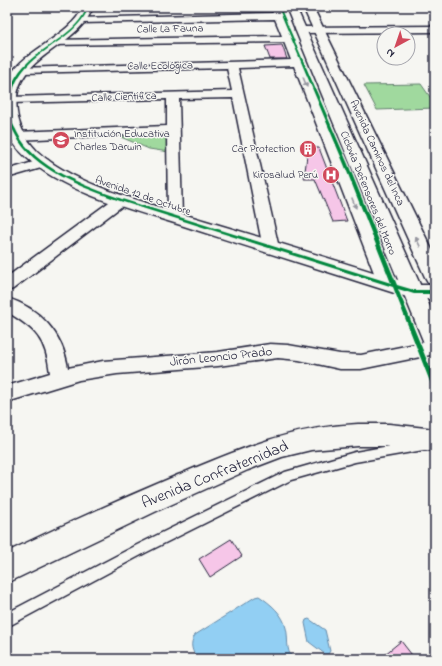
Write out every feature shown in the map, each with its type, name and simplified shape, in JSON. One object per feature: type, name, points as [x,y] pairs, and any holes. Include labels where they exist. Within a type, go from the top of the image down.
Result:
[{"type":"main road","name":"Avenida Caminos del Inca","points":[[291,7],[435,343]]},
{"type":"main road","name":"Avenida Caminos del Inca","points":[[308,7],[435,277]]},
{"type":"main road","name":"Avenida 12 de Octubre","points":[[89,16],[52,43],[22,70],[12,86],[8,114],[16,136],[29,152],[43,163],[76,182],[121,200],[414,292],[435,292]]},
{"type":"main road","points":[[301,30],[435,28]]},
{"type":"main road","name":"Avenida Confraternidad","points":[[7,568],[125,511],[278,447],[310,439],[347,434],[384,434],[435,441]]},
{"type":"street","points":[[176,7],[178,29]]},
{"type":"street","points":[[89,16],[178,29],[277,11],[386,283]]},
{"type":"street","name":"Calle La Fauna","points":[[52,43],[116,42],[178,29],[286,34],[301,30]]},
{"type":"street","points":[[110,68],[116,42]]},
{"type":"street","name":"Calle Ecológica","points":[[22,70],[298,63]]},
{"type":"street","points":[[232,65],[271,248]]},
{"type":"street","name":"Calle Científica","points":[[9,100],[239,94]]},
{"type":"street","points":[[173,96],[175,218]]},
{"type":"street","points":[[16,136],[174,129]]},
{"type":"street","points":[[7,174],[43,163]]},
{"type":"street","points":[[7,285],[121,200]]},
{"type":"street","points":[[7,304],[41,325],[50,334],[58,358],[60,378]]},
{"type":"street","name":"Jirón Leoncio Prado","points":[[7,394],[60,378],[102,368],[220,359],[277,351],[302,353],[335,361],[360,362],[385,359],[419,348],[435,347]]},
{"type":"lane","points":[[7,620],[141,549],[289,476],[355,457],[435,441]]},
{"type":"green space","points":[[421,84],[435,104],[435,108],[377,110],[364,85]]},
{"type":"green space","points":[[168,131],[169,152],[149,149],[116,135]]},
{"type":"water","points":[[259,596],[272,606],[282,618],[287,632],[289,651],[293,659],[198,659],[192,648],[192,642],[195,635],[255,597]]},
{"type":"water","points":[[309,619],[325,630],[330,651],[328,654],[325,654],[309,642],[305,623],[306,620]]},
{"type":"building","points":[[282,45],[287,59],[270,59],[265,46]]},
{"type":"building","points":[[308,148],[319,148],[347,221],[333,222],[315,179],[304,179]]},
{"type":"building","points":[[231,539],[242,556],[210,577],[199,559]]},
{"type":"building","points":[[401,641],[415,659],[379,659]]},
{"type":"cycle path","points":[[88,7],[80,21],[65,35],[29,63],[16,78],[13,84],[9,104],[11,124],[20,140],[32,155],[48,167],[66,177],[121,200],[414,292],[435,292]]},
{"type":"cycle path","name":"Ciclovía Defensores del Morro","points":[[279,7],[346,164],[435,387]]},
{"type":"place","name":"Institución Educativa Charles Darwin","points":[[61,140]]},
{"type":"place","name":"Car Protection","points":[[308,149]]},
{"type":"place","name":"Kirosalud Perú","points":[[331,175]]}]
